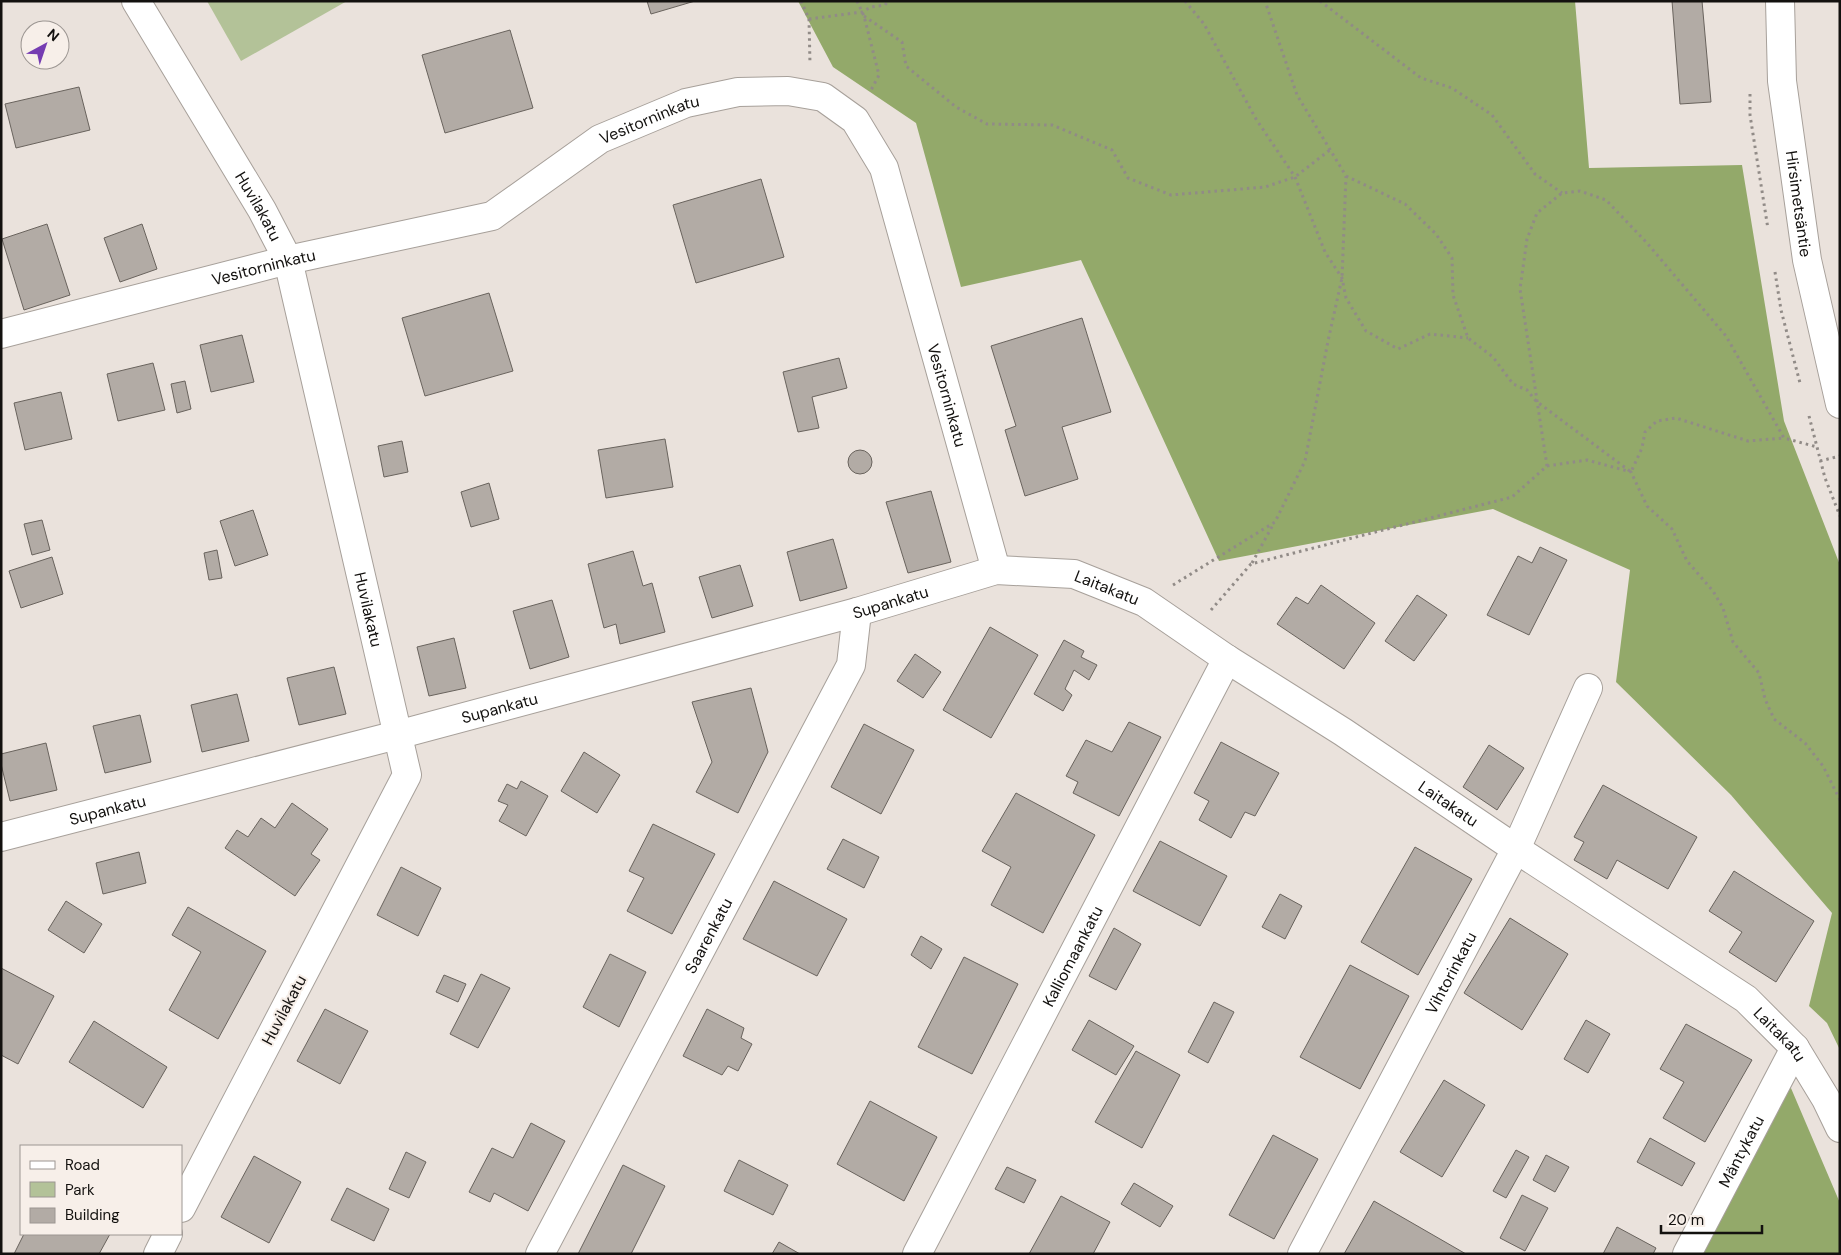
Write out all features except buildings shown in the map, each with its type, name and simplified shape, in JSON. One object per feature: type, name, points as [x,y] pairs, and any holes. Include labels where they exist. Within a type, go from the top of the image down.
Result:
[{"type":"street","name":"Huvilakatu","points":[[136,1],[262,210],[288,260],[407,775],[182,1206]]},
{"type":"street","name":"Hirsimetsäntie","points":[[1780,1],[1782,80],[1807,260],[1840,404]]},
{"type":"street","name":"Vesitorninkatu","points":[[1,334],[288,260],[492,216],[600,139],[686,103],[738,92],[788,91],[823,97],[855,120],[884,168],[996,570]]},
{"type":"street","name":"Laitakatu","points":[[996,570],[1074,574],[1144,602],[1343,732],[1516,849],[1746,999],[1795,1048],[1826,1099],[1840,1128]]},
{"type":"street","name":"Supankatu","points":[[1,837],[857,612],[996,570]]},
{"type":"street","name":"Saarenkatu","points":[[540,1254],[851,665],[857,612]]},
{"type":"street","name":"Kalliomaankatu","points":[[917,1254],[1228,658]]},
{"type":"street","name":"Vihtorinkatu","points":[[1302,1254],[1516,849],[1588,688]]},
{"type":"street","name":"Mäntykatu","points":[[1687,1254],[1795,1048]]},
{"type":"street","points":[[158,1254],[168,1235]]},
{"type":"path","points":[[801,1],[809,20],[810,62],[803,94]]},
{"type":"path","points":[[855,120],[879,75],[863,14],[857,1]]},
{"type":"path","points":[[809,20],[863,14],[871,7],[884,5],[888,1]]},
{"type":"path","points":[[1185,1],[1204,24],[1256,119],[1295,178],[1325,252],[1342,278],[1346,298],[1366,331],[1398,349],[1430,334],[1468,338],[1493,357],[1514,384],[1526,390],[1536,401],[1631,472],[1647,506],[1672,528],[1687,561],[1714,591],[1723,608],[1733,642],[1758,673],[1765,699],[1774,719],[1805,743],[1822,766],[1840,800]]},
{"type":"path","points":[[1190,633],[1251,564],[1275,522],[1305,461],[1342,278],[1346,176],[1297,95],[1265,1]]},
{"type":"path","points":[[1320,1],[1421,78],[1452,88],[1492,115],[1536,174],[1562,193]]},
{"type":"path","points":[[863,14],[902,42],[906,66],[956,107],[986,124],[1052,125],[1112,150],[1128,178],[1170,195],[1265,187],[1295,178],[1331,149]]},
{"type":"path","points":[[1346,176],[1405,204],[1436,234],[1452,258],[1453,295],[1468,338]]},
{"type":"path","points":[[1547,466],[1520,289],[1527,239],[1537,213],[1562,193],[1580,192],[1606,200],[1647,243],[1726,336],[1784,438]]},
{"type":"path","points":[[1631,472],[1642,448],[1645,432],[1657,421],[1676,418],[1748,441],[1784,438],[1817,447]]},
{"type":"path","points":[[1820,461],[1840,456]]},
{"type":"path","points":[[1251,564],[1512,497],[1547,466],[1587,460],[1631,472]]},
{"type":"path","points":[[1144,602],[1275,522]]},
{"type":"green space","points":[[207,1],[347,1],[241,61]]},
{"type":"green space","points":[[798,1],[1575,1],[1589,168],[1742,165],[1784,421],[1840,565],[1840,1050],[1827,1023],[1809,1006],[1832,913],[1731,795],[1616,682],[1630,570],[1493,509],[1219,561],[1081,260],[961,287],[916,123],[833,67]]},
{"type":"green space","points":[[1779,1060],[1840,1203],[1840,1254],[1674,1254]]}]
